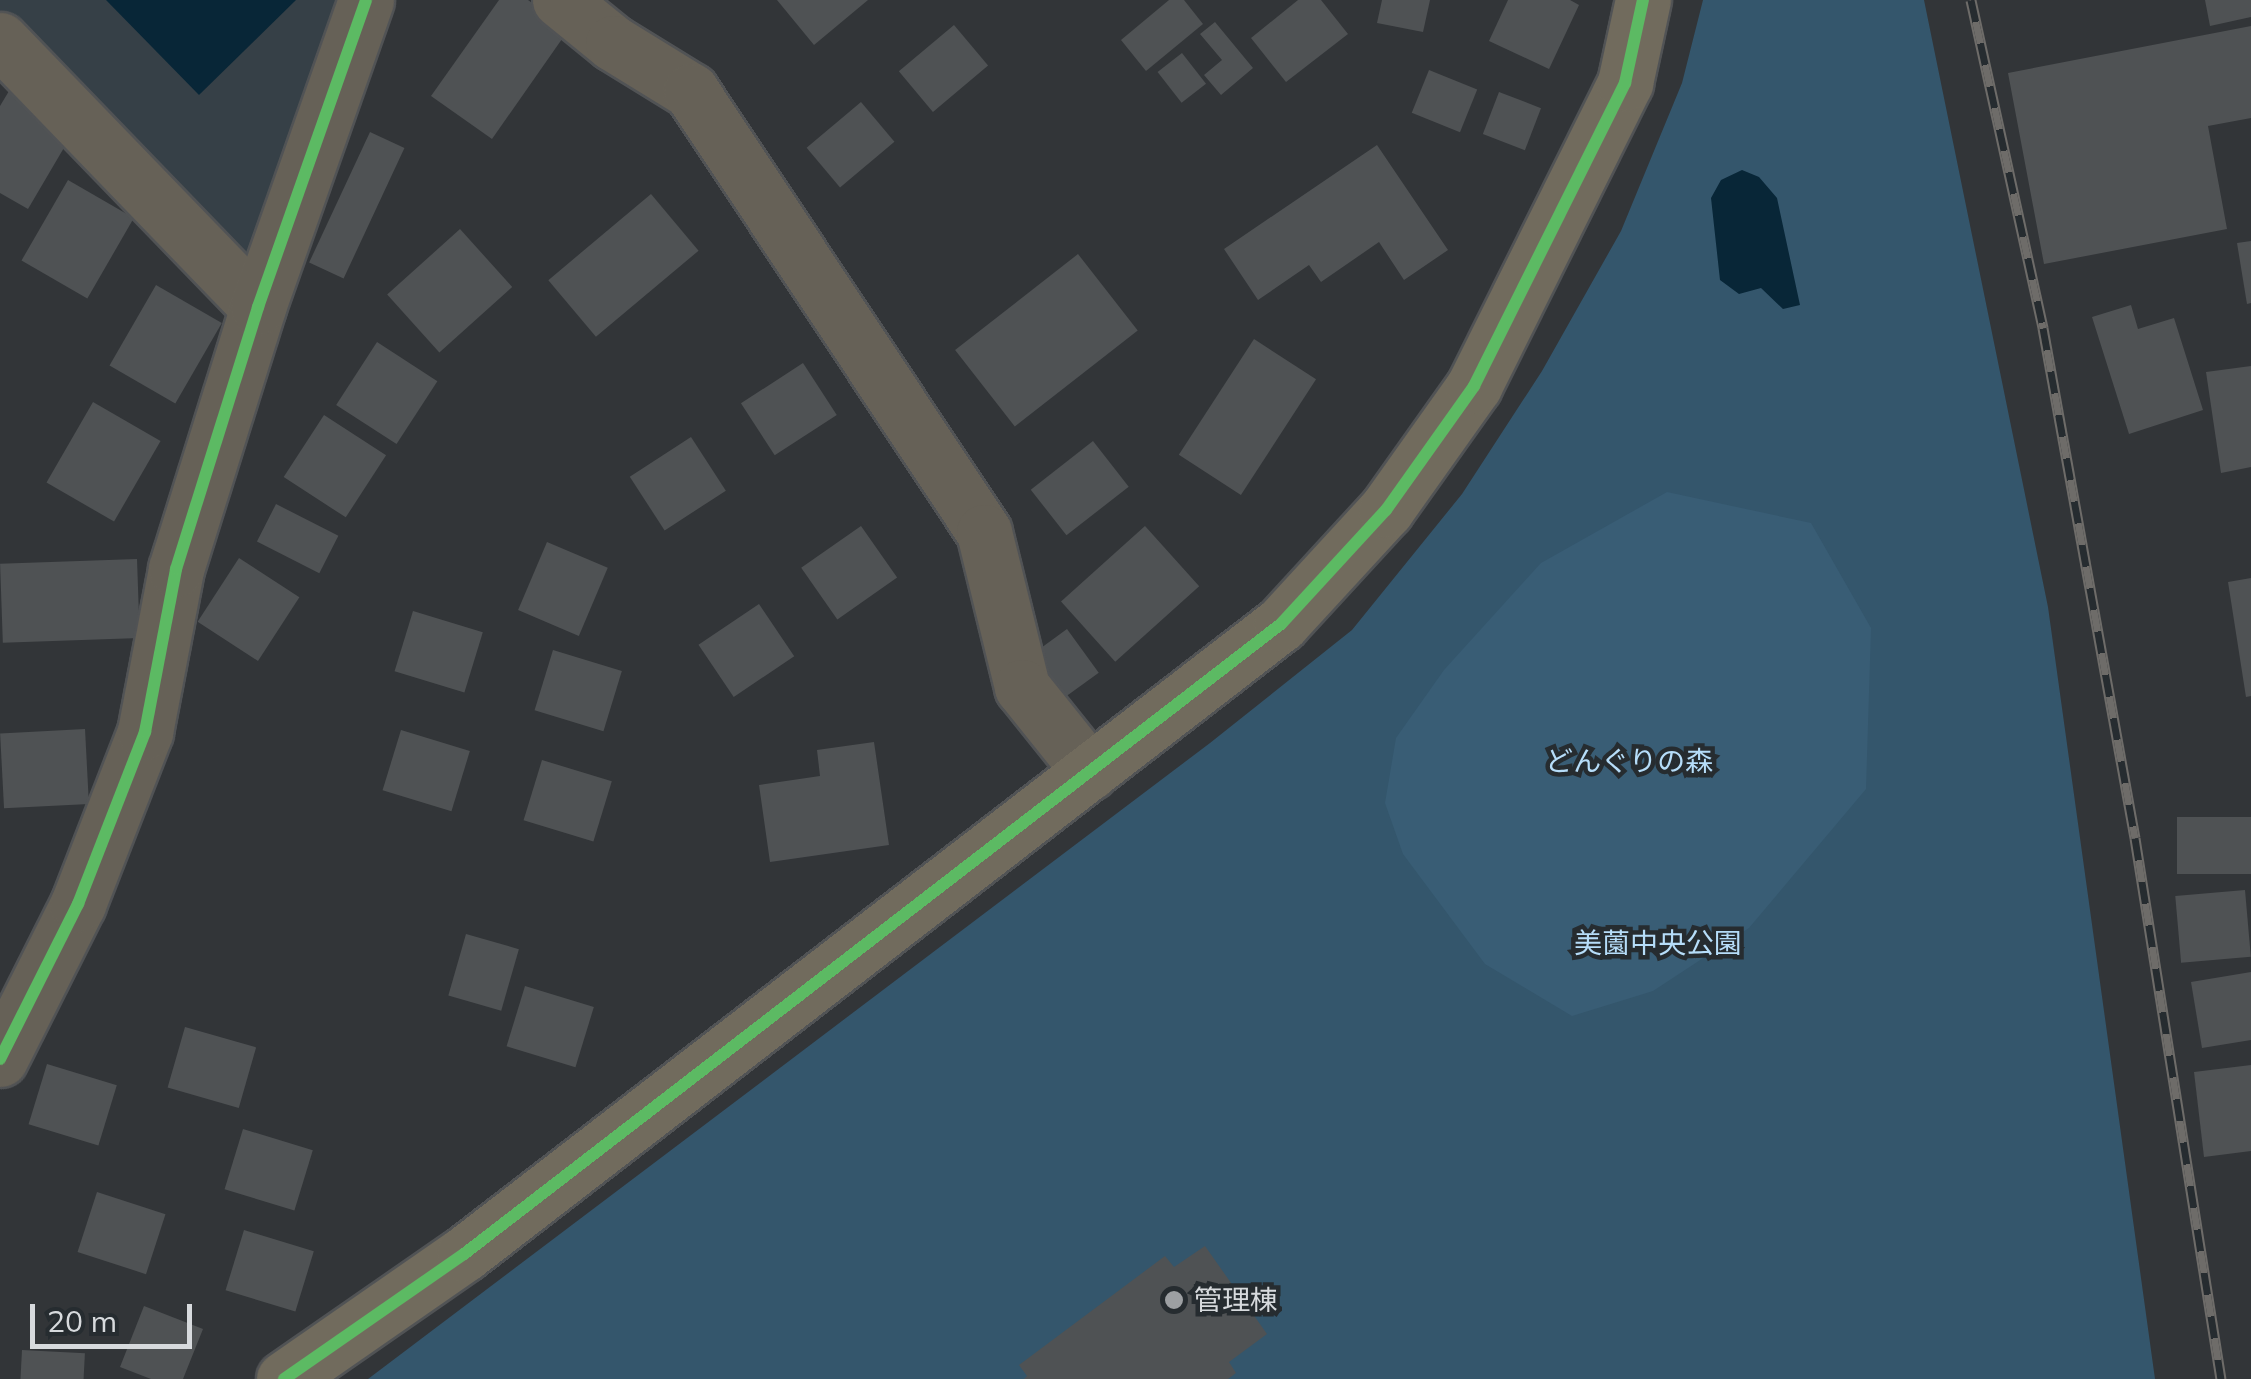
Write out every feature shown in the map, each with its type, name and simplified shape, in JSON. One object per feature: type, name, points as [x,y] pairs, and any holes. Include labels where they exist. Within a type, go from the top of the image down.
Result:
[{"type":"street","points":[[0,1059],[78,904],[145,732],[176,569],[258,308],[366,0]]},
{"type":"street","points":[[560,0],[613,43],[691,90],[984,532],[1022,686],[1090,772]]},
{"type":"street","points":[[284,1379],[464,1254],[1281,624],[1386,510],[1474,386],[1625,83],[1643,0]]},
{"type":"street","points":[[0,40],[258,308]]},
{"type":"shaded area","points":[[0,0],[353,0],[243,266],[0,21]]},
{"type":"shaded area","points":[[106,0],[296,0],[199,95]]},
{"type":"shaded area","points":[[1742,170],[1759,177],[1777,198],[1800,305],[1783,309],[1761,288],[1739,294],[1720,280],[1711,198],[1721,180]]},
{"type":"green space","name":"美薗中央公園","points":[[1703,0],[1924,0],[2048,607],[2155,1379],[368,1379],[1210,743],[1352,630],[1462,494],[1542,371],[1621,231],[1682,83]]},
{"type":"green space","name":"どんぐりの森","points":[[1667,492],[1811,523],[1871,628],[1866,789],[1749,928],[1653,991],[1572,1016],[1485,964],[1403,854],[1385,803],[1396,738],[1444,670],[1541,563]]},
{"type":"building","points":[[499,0],[528,0],[569,29],[492,139],[431,96]]},
{"type":"building","points":[[777,0],[868,0],[814,45]]},
{"type":"building","points":[[1169,0],[1184,0],[1203,24],[1146,71],[1121,40]]},
{"type":"building","points":[[1298,0],[1321,0],[1348,34],[1286,82],[1251,38]]},
{"type":"building","points":[[1382,0],[1430,0],[1423,32],[1377,23]]},
{"type":"building","points":[[1508,0],[1570,0],[1579,5],[1549,69],[1489,41]]},
{"type":"building","points":[[2205,0],[2251,0],[2251,17],[2210,26]]},
{"type":"building","points":[[1215,22],[1253,68],[1221,95],[1204,75],[1222,60],[1200,34]]},
{"type":"building","points":[[954,25],[988,66],[933,112],[899,71]]},
{"type":"building","points":[[2251,26],[2251,118],[2208,126],[2227,229],[2044,264],[2008,73]]},
{"type":"building","points":[[1182,53],[1206,84],[1182,103],[1158,72]]},
{"type":"building","points":[[1429,70],[1477,89],[1460,132],[1412,113]]},
{"type":"building","points":[[9,91],[75,129],[28,209],[0,193],[0,106]]},
{"type":"building","points":[[1499,92],[1541,108],[1525,150],[1483,134]]},
{"type":"building","points":[[861,102],[894,142],[840,187],[807,148]]},
{"type":"building","points":[[370,132],[404,148],[344,279],[309,263]]},
{"type":"building","points":[[1377,145],[1448,250],[1404,280],[1379,242],[1321,282],[1309,265],[1258,300],[1224,249]]},
{"type":"building","points":[[68,180],[134,218],[87,299],[22,261]]},
{"type":"building","points":[[651,194],[699,251],[596,337],[548,280]]},
{"type":"building","points":[[460,229],[512,287],[439,353],[387,295]]},
{"type":"building","points":[[2251,241],[2251,303],[2247,304],[2237,243]]},
{"type":"building","points":[[1078,254],[1138,330],[1015,426],[955,350]]},
{"type":"building","points":[[156,285],[222,323],[175,404],[110,366]]},
{"type":"building","points":[[2131,305],[2138,329],[2174,318],[2203,410],[2129,434],[2092,317]]},
{"type":"building","points":[[1254,339],[1316,379],[1241,495],[1179,455]]},
{"type":"building","points":[[377,342],[437,381],[397,444],[336,405]]},
{"type":"building","points":[[803,363],[837,415],[775,455],[741,403]]},
{"type":"building","points":[[2251,366],[2251,467],[2221,473],[2206,372]]},
{"type":"building","points":[[93,402],[161,441],[114,522],[46,483]]},
{"type":"building","points":[[324,415],[386,455],[346,517],[284,477]]},
{"type":"building","points":[[691,437],[726,491],[665,530],[630,477]]},
{"type":"building","points":[[1093,441],[1129,487],[1066,535],[1031,490]]},
{"type":"building","points":[[276,504],[338,536],[319,573],[257,541]]},
{"type":"building","points":[[861,526],[897,578],[837,619],[801,568]]},
{"type":"building","points":[[1145,526],[1199,586],[1115,662],[1061,602]]},
{"type":"building","points":[[547,542],[608,568],[579,636],[518,610]]},
{"type":"building","points":[[239,558],[299,597],[258,661],[198,622]]},
{"type":"building","points":[[137,559],[140,638],[3,643],[0,564]]},
{"type":"building","points":[[2251,578],[2251,696],[2246,697],[2228,582]]},
{"type":"building","points":[[759,604],[794,656],[734,697],[698,645]]},
{"type":"building","points":[[413,611],[483,632],[464,693],[395,671]]},
{"type":"building","points":[[1067,629],[1099,673],[1061,700],[1029,657]]},
{"type":"building","points":[[553,650],[622,671],[603,731],[535,710]]},
{"type":"building","points":[[85,729],[89,804],[4,808],[0,733]]},
{"type":"building","points":[[401,730],[470,751],[451,811],[383,790]]},
{"type":"building","points":[[874,742],[889,845],[770,862],[759,785],[820,776],[817,750]]},
{"type":"building","points":[[542,760],[612,781],[593,842],[524,820]]},
{"type":"building","points":[[2177,817],[2251,817],[2251,874],[2177,874]]},
{"type":"building","points":[[2245,890],[2251,957],[2181,963],[2175,896]]},
{"type":"building","points":[[466,934],[519,949],[501,1011],[448,996]]},
{"type":"building","points":[[2251,972],[2251,1040],[2202,1048],[2191,982]]},
{"type":"building","points":[[525,986],[594,1007],[575,1067],[507,1046]]},
{"type":"building","points":[[185,1027],[256,1047],[239,1108],[168,1088]]},
{"type":"building","points":[[47,1064],[117,1085],[98,1146],[29,1124]]},
{"type":"building","points":[[2251,1065],[2251,1151],[2204,1157],[2194,1072]]},
{"type":"building","points":[[243,1129],[313,1150],[294,1211],[225,1189]]},
{"type":"building","points":[[97,1192],[165,1214],[146,1274],[78,1252]]},
{"type":"building","points":[[244,1230],[314,1251],[295,1312],[226,1290]]},
{"type":"building","name":"管理棟","points":[[1205,1246],[1267,1334],[1229,1362],[1236,1373],[1228,1379],[1024,1379],[1027,1376],[1019,1365],[1165,1256],[1174,1267]]},
{"type":"building","points":[[144,1306],[203,1329],[183,1379],[151,1379],[120,1367]]},
{"type":"building","points":[[22,1350],[85,1353],[84,1379],[20,1379]]},
{"type":"railway","points":[[1971,0],[2043,328],[2135,838],[2221,1379]]},
{"type":"cycle path","points":[[0,1059],[78,904],[145,732],[176,569],[258,307],[366,0]]},
{"type":"cycle path","points":[[284,1379],[464,1254],[1281,624],[1386,510],[1474,386],[1625,83],[1643,0]]},
{"type":"place","name":"管理棟","points":[[1174,1300]]}]
